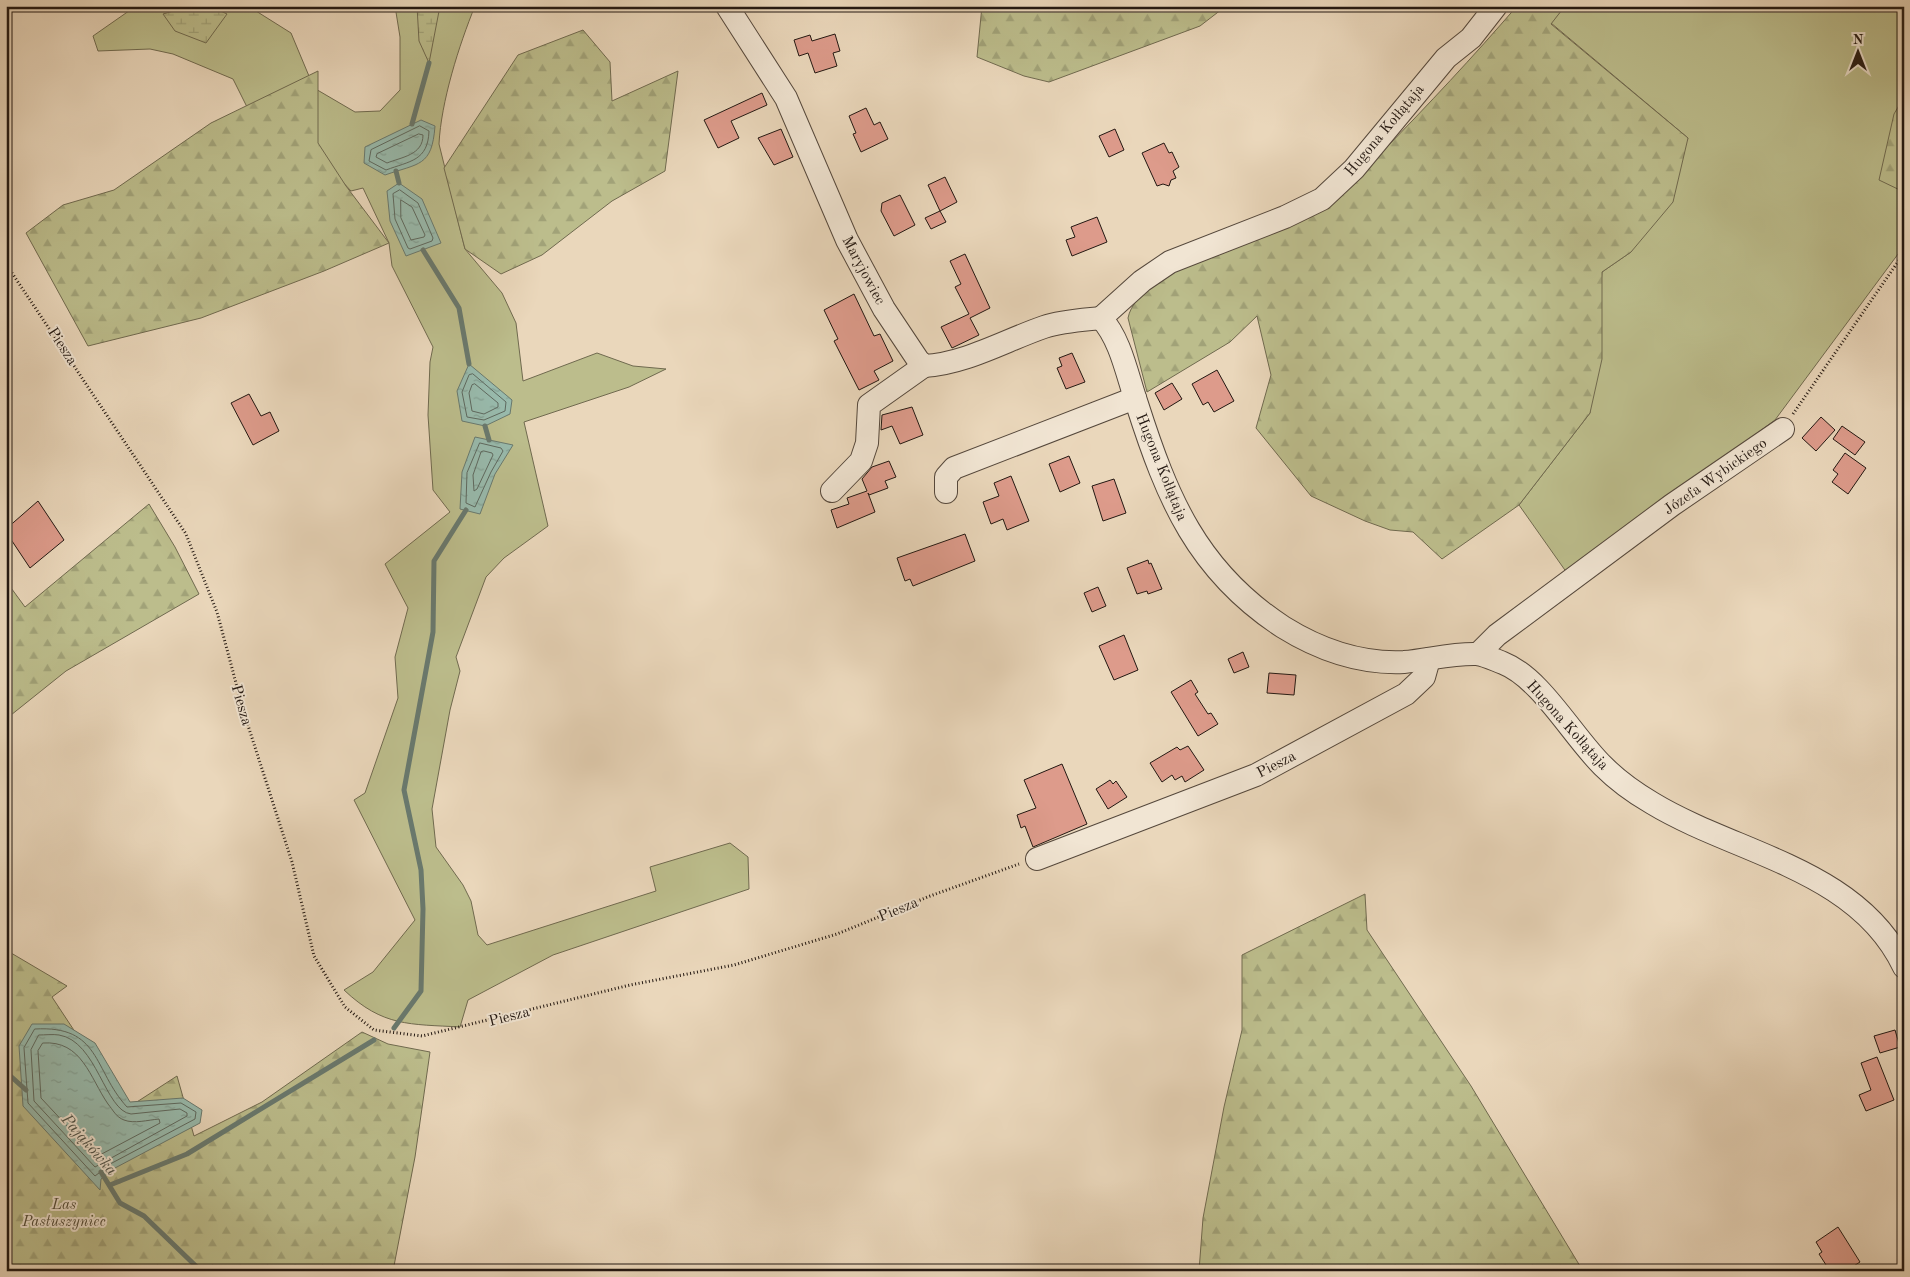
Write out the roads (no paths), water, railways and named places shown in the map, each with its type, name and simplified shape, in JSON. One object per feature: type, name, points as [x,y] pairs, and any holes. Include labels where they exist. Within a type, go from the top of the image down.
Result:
[{"type":"street","name":"Maryjowiec","points":[[726,6],[786,98],[846,240],[884,309],[924,366]]},
{"type":"street","name":"Hugona Kołłątaja","points":[[1496,6],[1471,38],[1446,58],[1354,169],[1322,199],[1285,217],[1170,262],[1142,281],[1101,318],[1114,334],[1174,507],[1188,530],[1226,582],[1283,626],[1314,644],[1350,657],[1380,662],[1429,660],[1478,654],[1507,664],[1528,678],[1604,767],[1634,791],[1654,804],[1777,860],[1836,891],[1875,923],[1889,940],[1904,966]]},
{"type":"street","points":[[832,491],[861,461],[867,443],[869,405],[924,366],[936,366],[981,352],[1046,326],[1101,318]]},
{"type":"street","points":[[946,492],[946,477],[954,468],[1135,398]]},
{"type":"street","name":"Józefa Wybickiego","points":[[1478,654],[1497,636],[1664,510],[1783,429]]},
{"type":"street","name":"Piesza","points":[[1037,859],[1256,775],[1406,694],[1424,677],[1429,660]]},
{"type":"water","points":[[421,120],[435,126],[431,149],[422,161],[385,175],[364,163],[365,147]]},
{"type":"water","points":[[399,183],[422,199],[441,243],[406,256],[390,221],[387,191]]},
{"type":"water","points":[[469,364],[512,400],[510,414],[485,426],[462,421],[457,391]]},
{"type":"water","points":[[475,437],[513,445],[495,474],[480,514],[460,509],[462,472]]},
{"type":"water","points":[[32,1024],[64,1024],[95,1043],[130,1102],[183,1098],[202,1110],[200,1123],[115,1168],[101,1179],[100,1190],[23,1106],[19,1046]]},
{"type":"waterway","points":[[412,124],[429,63]]},
{"type":"waterway","points":[[396,171],[399,183]]},
{"type":"waterway","points":[[423,250],[459,308],[469,364]]},
{"type":"waterway","points":[[485,426],[489,440]]},
{"type":"waterway","points":[[394,1028],[421,991],[423,909],[421,870],[404,790],[433,632],[434,561],[466,510]]},
{"type":"waterway","points":[[110,1185],[187,1154],[374,1040]]},
{"type":"waterway","name":"Pająkówka","points":[[6,1072],[26,1090]]},
{"type":"waterway","name":"Pająkówka","points":[[101,1172],[120,1203],[144,1216],[201,1271]]},
{"type":"park label","name":"Las Pastuszyniec","points":[[64,1212]]}]
